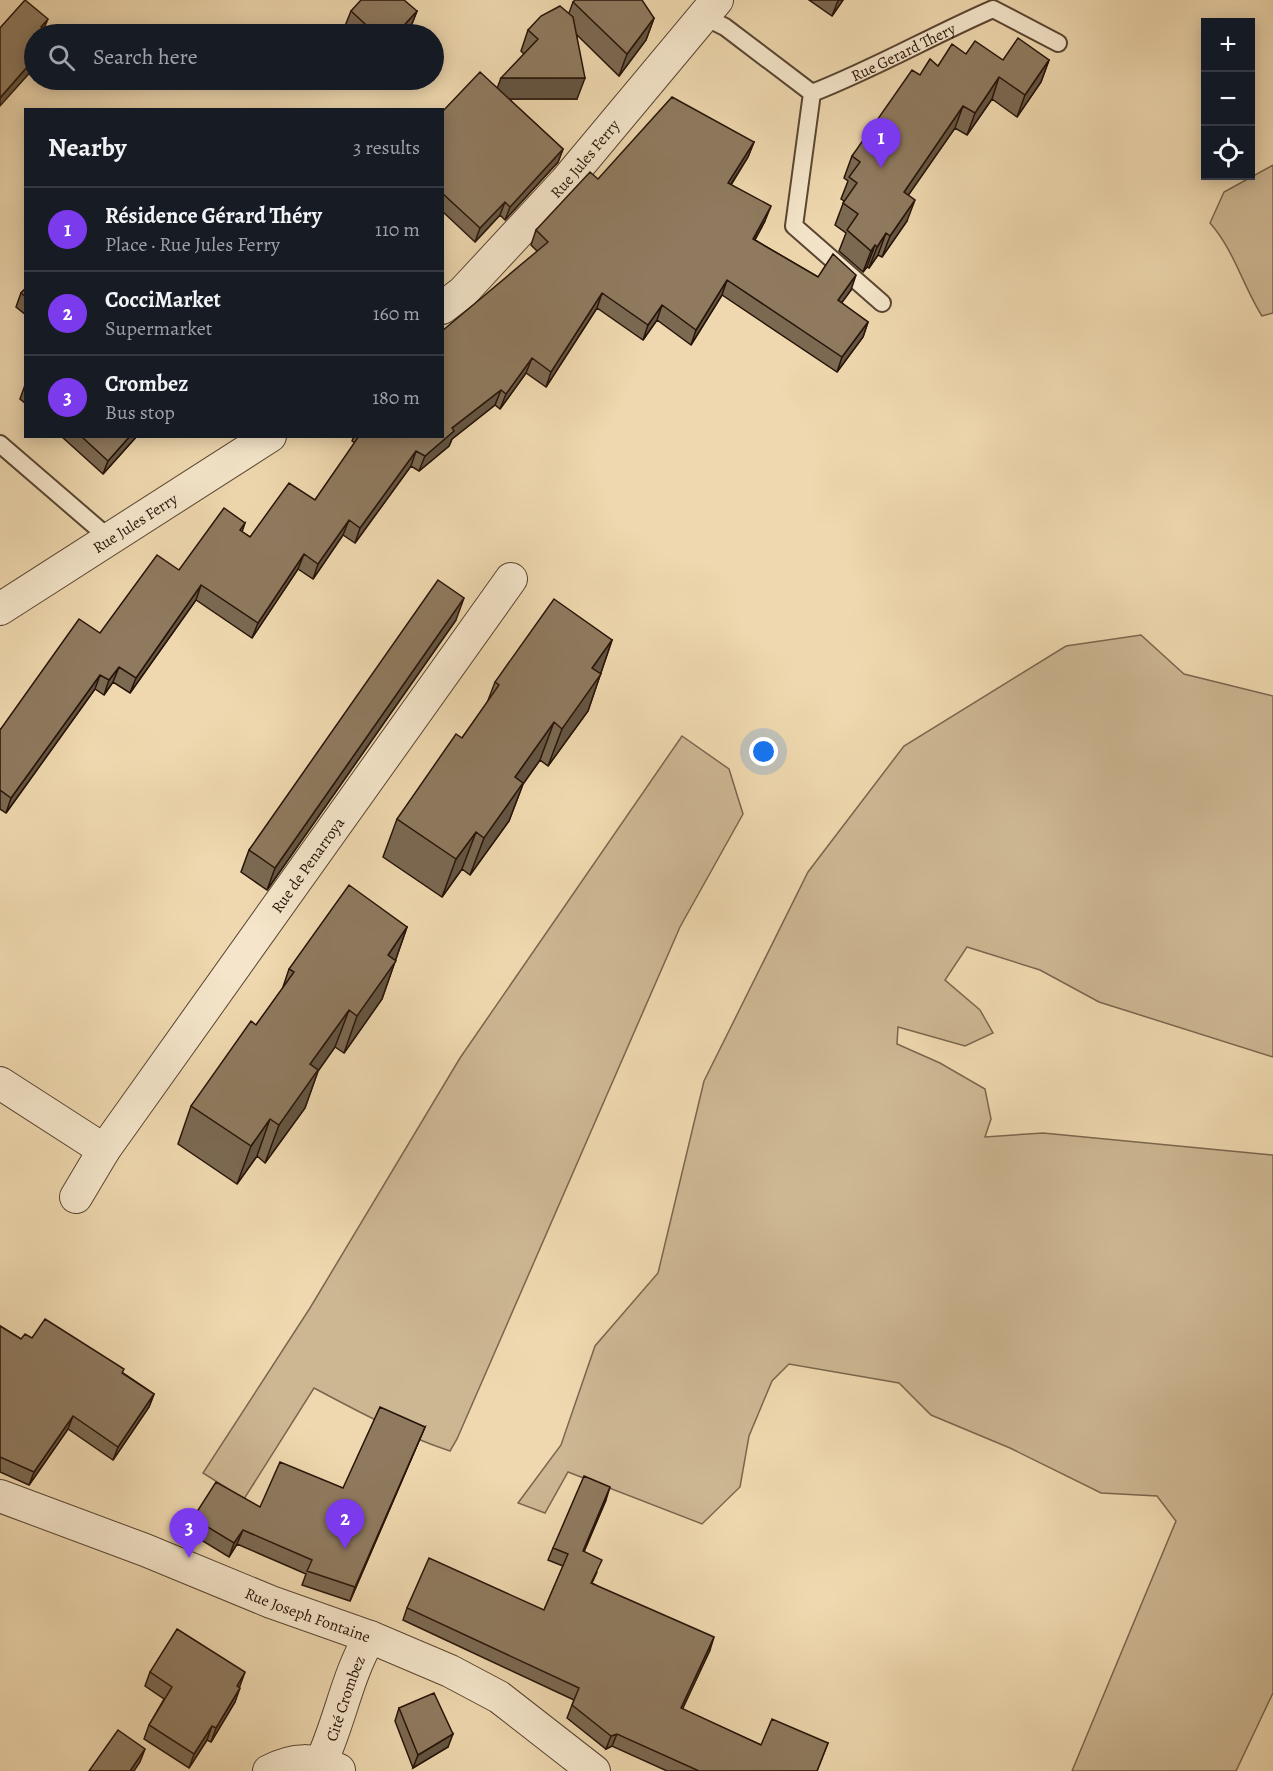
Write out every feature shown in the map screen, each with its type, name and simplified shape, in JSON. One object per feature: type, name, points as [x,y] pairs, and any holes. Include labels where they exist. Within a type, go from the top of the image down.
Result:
[{"type":"street","name":"Rue Jules Ferry","points":[[444,306],[463,292],[566,181],[711,8]]},
{"type":"street","name":"Rue Jules Ferry","points":[[0,609],[267,438]]},
{"type":"street","name":"Rue de Penarroya","points":[[76,1197],[104,1150],[511,579]]},
{"type":"street","points":[[0,1083],[104,1150]]},
{"type":"street","name":"Rue Joseph Fontaine","points":[[0,1496],[145,1550],[271,1602],[370,1637],[450,1671],[498,1697],[594,1771]]},
{"type":"street","name":"Cité Crombez","points":[[269,1771],[284,1763],[303,1759],[331,1766],[340,1716],[360,1653],[370,1637]]},
{"type":"lane","points":[[711,8],[725,27],[812,93],[795,226],[882,303]]},
{"type":"lane","name":"Rue Gerard Thery","points":[[812,93],[863,74],[927,38],[993,9],[1058,43]]},
{"type":"lane","points":[[0,444],[109,538]]},
{"type":"shaded area","points":[[1273,165],[1273,313],[1262,316],[1226,245],[1210,223],[1224,192],[1246,180],[1255,180],[1255,175]]},
{"type":"shaded area","points":[[1141,635],[1184,674],[1273,696],[1273,1057],[1099,1002],[1040,970],[967,947],[945,980],[980,1010],[993,1033],[965,1046],[898,1027],[897,1044],[940,1063],[985,1089],[991,1119],[985,1137],[1043,1133],[1273,1155],[1273,1693],[1236,1771],[1072,1771],[1176,1521],[1157,1496],[1101,1493],[1010,1448],[931,1415],[899,1383],[789,1364],[772,1381],[749,1436],[740,1487],[702,1524],[568,1472],[545,1513],[518,1503],[561,1445],[595,1346],[658,1273],[704,1081],[808,872],[904,746],[1066,646]]},
{"type":"shaded area","points":[[682,736],[729,769],[743,814],[680,927],[457,1439],[450,1451],[432,1445],[314,1388],[244,1499],[203,1473],[310,1308],[460,1058]]},
{"type":"building","points":[[25,0],[48,19],[44,24],[24,24],[24,70],[0,98],[0,28]]},
{"type":"building","points":[[361,0],[404,0],[417,11],[405,24],[365,24],[351,11]]},
{"type":"building","points":[[575,0],[642,0],[654,18],[627,54],[573,2]]},
{"type":"building","points":[[560,6],[573,17],[585,78],[501,78],[538,39],[528,30],[541,16]]},
{"type":"building","points":[[1018,38],[1049,60],[1025,95],[999,77],[975,113],[963,106],[904,192],[915,200],[890,236],[886,233],[877,247],[875,245],[871,251],[847,230],[858,214],[843,203],[857,183],[849,177],[860,162],[852,156],[912,70],[920,75],[930,59],[938,66],[952,44],[966,54],[975,41],[1003,60]]},
{"type":"building","points":[[480,72],[563,149],[510,207],[505,202],[480,228],[444,195],[444,110]]},
{"type":"building","points":[[672,97],[754,142],[728,183],[771,206],[753,239],[818,277],[833,254],[856,275],[838,300],[868,322],[842,357],[727,280],[696,330],[662,305],[648,325],[602,293],[551,372],[532,358],[506,394],[501,390],[452,428],[454,431],[425,456],[416,451],[360,528],[349,520],[318,564],[304,554],[258,623],[201,585],[136,678],[119,667],[109,680],[100,675],[11,798],[0,790],[0,730],[79,619],[100,633],[157,555],[179,570],[224,508],[245,523],[240,530],[250,537],[289,483],[315,500],[358,438],[444,438],[444,329],[548,242],[536,230],[590,172],[598,179]]},
{"type":"building","points":[[83,438],[128,438],[108,461]]},
{"type":"building","points":[[438,580],[464,598],[275,868],[249,850]]},
{"type":"building","points":[[554,599],[612,640],[592,668],[601,674],[562,729],[554,722],[515,777],[523,783],[484,838],[476,832],[456,859],[397,819],[456,734],[462,738],[499,685],[495,682]]},
{"type":"building","points":[[349,885],[407,927],[388,955],[396,961],[357,1016],[349,1010],[310,1064],[318,1070],[279,1125],[270,1119],[251,1146],[191,1106],[251,1021],[256,1025],[294,972],[289,969]]},
{"type":"building","points":[[45,1319],[124,1369],[122,1373],[154,1394],[118,1447],[73,1416],[34,1472],[0,1457],[0,1326],[21,1339],[25,1334],[32,1338]]},
{"type":"building","points":[[380,1407],[425,1427],[355,1587],[307,1571],[312,1560],[243,1530],[234,1543],[193,1518],[216,1482],[260,1507],[280,1462],[343,1488]]},
{"type":"building","points":[[584,1476],[610,1487],[583,1551],[602,1560],[591,1583],[714,1637],[681,1708],[761,1745],[772,1719],[828,1743],[817,1771],[699,1771],[617,1734],[611,1736],[572,1705],[579,1688],[407,1608],[429,1558],[544,1610],[568,1554],[553,1548]]},
{"type":"building","points":[[177,1629],[245,1672],[237,1686],[240,1688],[216,1728],[212,1726],[194,1754],[149,1725],[172,1687],[150,1672]]},
{"type":"building","points":[[434,1693],[453,1734],[418,1755],[399,1708]]},
{"type":"building","points":[[118,1730],[145,1749],[130,1771],[89,1771]]},
{"type":"place","name":"Résidence Gérard Théry","points":[[881,168]]},
{"type":"place","name":"CocciMarket","points":[[345,1549]]},
{"type":"place","name":"Crombez","points":[[189,1558]]}]
